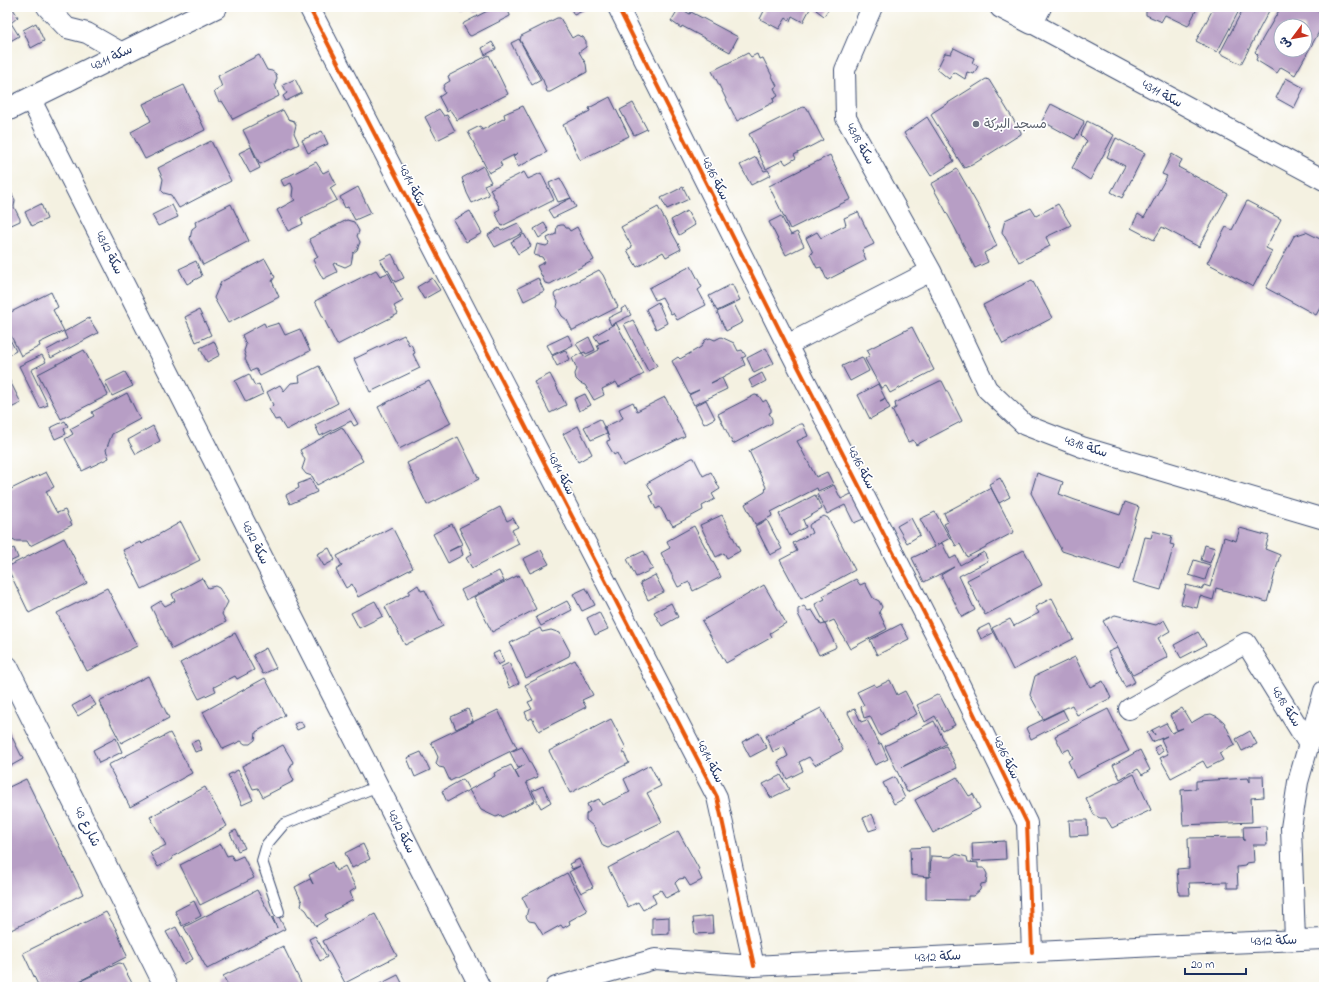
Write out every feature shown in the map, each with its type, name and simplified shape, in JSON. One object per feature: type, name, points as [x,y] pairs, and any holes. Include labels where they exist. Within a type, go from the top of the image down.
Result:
[{"type":"street","points":[[47,7],[67,28],[87,33],[122,53]]},
{"type":"street","name":"سكة 4311","points":[[7,110],[216,7]]},
{"type":"street","name":"سكة 4314","points":[[309,7],[717,798],[754,966]]},
{"type":"street","name":"سكة 4316","points":[[618,7],[787,344],[939,642],[1027,824],[1032,952]]},
{"type":"street","name":"سكة 4318","points":[[872,7],[845,70],[846,118],[931,271],[987,389],[1025,425],[1082,447],[1324,519]]},
{"type":"street","name":"سكة 4311","points":[[1001,7],[1036,15],[1324,180]]},
{"type":"street","name":"سكة 4312","points":[[30,98],[480,987]]},
{"type":"street","points":[[787,344],[931,271]]},
{"type":"street","name":"سكة 4318","points":[[1129,709],[1246,643],[1308,744]]},
{"type":"street","name":"شارع 43","points":[[7,668],[12,689],[166,987]]},
{"type":"street","points":[[1296,940],[1292,828],[1298,782],[1324,691]]},
{"type":"street","name":"سكة 4312","points":[[556,987],[654,959],[754,966],[1324,939]]},
{"type":"lane","points":[[279,912],[262,861],[267,844],[284,824],[378,786]]},
{"type":"building","points":[[7,7],[12,7],[18,17],[11,23],[19,36],[7,43]]},
{"type":"building","points":[[458,7],[469,7],[460,11]]},
{"type":"building","points":[[471,7],[492,7],[486,10],[484,8],[474,12]]},
{"type":"building","points":[[495,7],[506,7],[510,16],[471,36],[469,35],[463,25],[464,23]]},
{"type":"building","points":[[570,7],[591,7],[574,15]]},
{"type":"building","points":[[766,7],[811,7],[803,22],[792,16],[790,21],[786,18],[779,29],[760,19]]},
{"type":"building","points":[[818,7],[830,7],[824,16],[816,10]]},
{"type":"building","points":[[1148,7],[1198,7],[1188,26],[1165,15],[1161,22],[1146,15]]},
{"type":"building","points":[[1214,7],[1241,7],[1217,52],[1196,41]]},
{"type":"building","points":[[1244,7],[1271,7],[1241,64],[1220,53]]},
{"type":"building","points":[[1281,7],[1312,7],[1324,15],[1324,23],[1313,43],[1313,18],[1275,18]]},
{"type":"building","points":[[679,8],[690,14],[691,12],[738,37],[730,52],[682,26],[681,28],[671,21]]},
{"type":"building","points":[[557,18],[560,18],[572,38],[577,35],[583,37],[586,41],[586,47],[579,52],[586,64],[587,72],[550,92],[547,92],[543,80],[520,40],[521,36]]},
{"type":"building","points":[[1273,21],[1273,58],[1304,58],[1295,75],[1281,67],[1277,73],[1256,60],[1258,55],[1255,52]]},
{"type":"building","points":[[36,23],[44,41],[31,48],[23,30]]},
{"type":"building","points":[[519,39],[541,80],[532,85],[511,43]]},
{"type":"building","points":[[492,42],[496,49],[485,55],[482,48]]},
{"type":"building","points":[[954,48],[974,58],[972,63],[978,66],[974,74],[967,72],[965,79],[954,72],[949,79],[937,69],[945,53],[951,54]]},
{"type":"building","points":[[748,53],[751,57],[757,54],[759,59],[763,58],[777,86],[774,88],[778,96],[773,99],[774,102],[737,121],[712,71]]},
{"type":"building","points":[[259,55],[267,70],[276,74],[277,78],[275,85],[279,96],[233,119],[222,101],[219,102],[214,92],[222,87],[218,76]]},
{"type":"building","points":[[489,55],[508,94],[457,120],[450,110],[447,112],[439,97],[445,93],[443,88],[445,84],[450,81],[448,76]]},
{"type":"building","points":[[1286,78],[1304,88],[1294,108],[1276,98]]},
{"type":"building","points":[[295,79],[302,93],[286,101],[283,96],[287,93],[283,85]]},
{"type":"building","name":"مسجد البركة","points":[[986,79],[989,80],[1021,134],[972,165],[964,168],[931,115]]},
{"type":"building","points":[[184,85],[205,130],[145,159],[131,132],[151,121],[143,104]]},
{"type":"building","points":[[610,97],[629,136],[580,160],[563,125],[590,111],[589,108]]},
{"type":"building","points":[[633,103],[647,129],[634,135],[620,110]]},
{"type":"building","points":[[1051,104],[1084,121],[1075,139],[1042,121]]},
{"type":"building","points":[[523,106],[547,152],[518,167],[513,156],[518,153],[500,162],[502,166],[489,173],[468,132],[480,126],[482,130],[505,118],[504,114]]},
{"type":"building","points":[[803,107],[807,108],[823,140],[794,155],[796,158],[786,164],[783,160],[766,169],[749,134]]},
{"type":"building","points":[[439,109],[444,116],[447,115],[455,131],[437,140],[425,117]]},
{"type":"building","points":[[283,110],[288,119],[294,121],[296,125],[294,133],[299,144],[260,164],[243,130]]},
{"type":"building","points":[[927,117],[954,161],[931,176],[904,133]]},
{"type":"building","points":[[1087,121],[1114,135],[1090,180],[1072,168],[1087,141],[1081,135]]},
{"type":"building","points":[[322,131],[328,144],[308,153],[302,140]]},
{"type":"building","points":[[1116,138],[1145,153],[1122,198],[1111,192],[1125,166],[1107,157]]},
{"type":"building","points":[[211,141],[231,181],[179,208],[171,195],[164,193],[161,190],[163,179],[158,168]]},
{"type":"building","points":[[251,147],[260,168],[250,173],[239,153]]},
{"type":"building","points":[[1172,154],[1182,160],[1178,167],[1228,194],[1199,247],[1162,227],[1154,240],[1131,228],[1138,214],[1144,218],[1167,176],[1162,174]]},
{"type":"building","points":[[830,155],[851,199],[790,229],[769,186]]},
{"type":"building","points":[[756,157],[764,171],[768,170],[771,175],[751,185],[740,165]]},
{"type":"building","points":[[316,162],[323,173],[329,170],[336,184],[330,188],[337,200],[301,218],[303,224],[288,231],[277,210],[295,200],[292,196],[293,188],[291,183],[284,186],[281,180]]},
{"type":"building","points":[[483,166],[491,182],[484,185],[489,195],[472,203],[462,178]]},
{"type":"building","points":[[957,169],[980,209],[997,246],[984,253],[988,262],[975,268],[931,184]]},
{"type":"building","points":[[524,172],[528,179],[541,173],[554,200],[502,226],[495,212],[500,209],[490,189]]},
{"type":"building","points":[[560,178],[571,198],[558,202],[549,183]]},
{"type":"building","points":[[358,187],[371,213],[355,220],[348,207],[345,208],[340,197]]},
{"type":"building","points":[[683,187],[689,199],[667,209],[661,198]]},
{"type":"building","points":[[12,194],[15,200],[14,207],[20,221],[7,227],[7,195]]},
{"type":"building","points":[[571,198],[576,207],[553,218],[548,210]]},
{"type":"building","points":[[1247,201],[1281,219],[1266,248],[1272,251],[1253,287],[1207,263],[1226,227],[1232,230]]},
{"type":"building","points":[[41,204],[47,219],[32,226],[25,212]]},
{"type":"building","points":[[231,204],[249,241],[203,265],[190,239],[192,229],[196,226],[195,222]]},
{"type":"building","points":[[1058,204],[1071,225],[1046,237],[1050,246],[1019,262],[1002,232],[1005,220],[1031,208],[1036,216]]},
{"type":"building","points":[[172,205],[178,217],[158,226],[152,215]]},
{"type":"building","points":[[658,207],[681,249],[666,257],[663,252],[637,267],[627,250],[632,247],[621,227]]},
{"type":"building","points":[[470,211],[482,233],[466,242],[453,220]]},
{"type":"building","points":[[687,211],[695,225],[679,235],[671,220]]},
{"type":"building","points":[[858,212],[874,244],[862,250],[866,260],[827,280],[821,267],[817,268],[810,254],[813,253],[806,238],[817,232],[821,238],[846,225],[844,218]]},
{"type":"building","points":[[781,216],[791,235],[797,232],[804,246],[786,255],[769,222]]},
{"type":"building","points":[[347,220],[354,222],[359,231],[357,236],[360,242],[357,250],[353,253],[351,264],[345,267],[335,263],[333,264],[337,272],[323,279],[313,260],[318,257],[309,239]]},
{"type":"building","points":[[518,223],[523,233],[495,247],[488,235],[499,228],[501,231]]},
{"type":"building","points":[[544,223],[549,231],[539,238],[534,229]]},
{"type":"building","points":[[564,225],[570,231],[577,227],[594,260],[550,284],[545,283],[537,266],[545,262],[542,257],[534,255],[537,244],[546,246],[549,244],[547,238],[556,234],[557,226]]},
{"type":"building","points":[[1306,232],[1324,241],[1324,301],[1316,315],[1266,288],[1294,236]]},
{"type":"building","points":[[524,234],[531,246],[518,254],[511,242]]},
{"type":"building","points":[[392,254],[404,278],[395,282],[380,260]]},
{"type":"building","points":[[265,259],[275,277],[272,281],[279,297],[228,323],[214,298],[221,282]]},
{"type":"building","points":[[196,261],[202,276],[187,284],[179,269]]},
{"type":"building","points":[[691,266],[702,287],[698,290],[706,305],[677,320],[673,313],[671,314],[662,297],[655,300],[649,288]]},
{"type":"building","points":[[376,270],[380,276],[388,273],[403,301],[394,306],[398,314],[337,345],[315,301]]},
{"type":"building","points":[[599,270],[603,275],[618,307],[572,330],[567,320],[562,316],[557,307],[558,302],[554,295],[555,293]]},
{"type":"building","points":[[432,278],[440,290],[424,299],[417,287]]},
{"type":"building","points":[[538,278],[544,291],[524,301],[518,288]]},
{"type":"building","points":[[1032,280],[1052,318],[1003,344],[983,305]]},
{"type":"building","points":[[732,284],[740,300],[717,311],[709,296]]},
{"type":"building","points":[[51,292],[58,307],[53,310],[64,331],[39,343],[40,346],[21,356],[7,328],[7,314]]},
{"type":"building","points":[[658,302],[667,323],[656,329],[646,309]]},
{"type":"building","points":[[734,304],[743,322],[726,331],[717,312]]},
{"type":"building","points":[[626,306],[631,315],[611,325],[608,318],[622,311],[621,309]]},
{"type":"building","points":[[199,310],[211,335],[196,342],[185,317]]},
{"type":"building","points":[[89,318],[98,333],[51,358],[47,350],[67,339],[64,332]]},
{"type":"building","points":[[633,320],[657,366],[648,371],[624,324]]},
{"type":"building","points":[[264,323],[266,327],[279,323],[285,335],[300,329],[310,351],[260,376],[256,369],[251,371],[245,359],[246,357],[244,351],[246,345],[242,335]]},
{"type":"building","points":[[616,323],[644,374],[619,387],[616,382],[602,389],[604,395],[594,400],[585,385],[576,379],[575,374],[577,369],[572,358],[582,353],[585,357],[599,350],[597,345],[609,339],[599,343],[594,336]]},
{"type":"building","points":[[912,327],[934,370],[890,393],[886,386],[881,388],[865,359],[870,355],[867,350]]},
{"type":"building","points":[[7,334],[16,351],[7,356]]},
{"type":"building","points":[[404,335],[409,345],[411,344],[415,353],[413,354],[420,368],[370,392],[354,359]]},
{"type":"building","points":[[568,335],[573,345],[552,355],[547,345]]},
{"type":"building","points":[[589,337],[595,350],[586,354],[585,352],[582,353],[576,344]]},
{"type":"building","points":[[721,337],[734,343],[738,351],[742,350],[746,356],[742,358],[745,365],[711,383],[722,378],[727,389],[694,405],[689,395],[699,390],[689,394],[672,361],[678,357],[680,359],[701,347],[705,340],[710,338],[715,340]]},
{"type":"building","points":[[214,341],[220,355],[207,362],[200,348]]},
{"type":"building","points":[[766,348],[774,363],[754,373],[747,358]]},
{"type":"building","points":[[84,350],[108,395],[61,419],[38,374]]},
{"type":"building","points":[[565,350],[570,359],[557,366],[552,356]]},
{"type":"building","points":[[42,355],[46,362],[31,370],[48,405],[40,408],[19,366]]},
{"type":"building","points":[[862,357],[869,371],[850,381],[842,366]]},
{"type":"building","points":[[319,366],[338,403],[286,430],[279,419],[275,420],[269,409],[273,405],[267,392],[280,385],[284,391],[291,383],[300,382],[299,376]]},
{"type":"building","points":[[125,372],[133,386],[112,396],[105,382]]},
{"type":"building","points":[[762,373],[766,381],[753,388],[749,380]]},
{"type":"building","points":[[249,374],[255,386],[259,384],[263,394],[246,402],[235,381]]},
{"type":"building","points":[[550,374],[566,405],[550,413],[534,382]]},
{"type":"building","points":[[7,375],[21,403],[7,410]]},
{"type":"building","points":[[429,381],[451,423],[399,449],[378,407]]},
{"type":"building","points":[[942,381],[962,421],[916,445],[913,440],[908,442],[892,410],[896,408],[895,403]]},
{"type":"building","points":[[878,384],[885,398],[880,401],[885,399],[890,408],[870,419],[858,395]]},
{"type":"building","points":[[127,393],[140,419],[112,434],[106,450],[109,458],[82,471],[65,439],[73,434],[70,429],[94,416],[92,412]]},
{"type":"building","points":[[585,394],[591,405],[579,411],[574,399]]},
{"type":"building","points":[[755,395],[759,396],[763,402],[766,400],[771,409],[771,412],[769,413],[772,423],[733,444],[718,414]]},
{"type":"building","points":[[665,397],[685,436],[623,466],[617,453],[614,455],[607,443],[607,441],[610,440],[605,427],[623,418],[619,409],[633,402],[637,411]]},
{"type":"building","points":[[706,400],[715,418],[704,424],[695,406]]},
{"type":"building","points":[[349,408],[358,424],[354,426],[351,421],[320,436],[315,425]]},
{"type":"building","points":[[600,419],[607,433],[591,440],[584,427]]},
{"type":"building","points":[[65,421],[68,426],[64,429],[66,434],[55,439],[50,428]]},
{"type":"building","points":[[800,424],[803,424],[808,436],[797,441],[816,477],[827,472],[833,484],[818,491],[817,488],[771,512],[772,516],[755,524],[745,504],[765,492],[766,487],[749,451]]},
{"type":"building","points":[[153,426],[160,441],[136,454],[128,440]]},
{"type":"building","points":[[578,426],[592,454],[578,462],[563,434]]},
{"type":"building","points":[[342,427],[363,461],[317,485],[312,476],[306,474],[302,469],[305,460],[300,450]]},
{"type":"building","points":[[458,437],[479,479],[427,505],[407,463]]},
{"type":"building","points":[[694,458],[703,476],[711,472],[720,489],[712,494],[715,499],[702,506],[703,510],[673,526],[669,520],[668,521],[660,507],[656,509],[650,496],[653,494],[647,483]]},
{"type":"building","points":[[46,472],[54,487],[46,491],[51,502],[57,513],[65,510],[72,525],[30,546],[27,541],[16,541],[11,538],[7,531],[7,491]]},
{"type":"building","points":[[1037,473],[1063,482],[1059,494],[1120,515],[1125,502],[1139,507],[1120,570],[1062,551],[1031,493]]},
{"type":"building","points":[[1000,478],[1010,497],[999,503],[989,484]]},
{"type":"building","points":[[311,479],[317,492],[290,504],[286,495],[299,488],[298,484]]},
{"type":"building","points":[[834,485],[841,499],[855,492],[868,517],[854,523],[845,505],[827,514],[817,494]]},
{"type":"building","points":[[991,488],[1014,532],[967,557],[960,544],[956,546],[944,524],[948,522],[944,513]]},
{"type":"building","points":[[815,495],[822,509],[803,520],[806,527],[790,536],[779,514]]},
{"type":"building","points":[[500,507],[507,521],[513,518],[518,527],[512,530],[519,544],[472,568],[466,558],[472,554],[459,528]]},
{"type":"building","points":[[935,512],[950,538],[937,545],[942,543],[950,559],[956,556],[960,565],[984,552],[988,561],[959,576],[975,610],[962,617],[941,575],[954,567],[924,582],[912,558],[935,547],[920,519]]},
{"type":"building","points":[[722,515],[740,551],[727,558],[724,553],[716,557],[700,525]]},
{"type":"building","points":[[824,516],[828,518],[855,570],[801,599],[780,560],[797,551],[793,543],[812,533],[809,526],[810,524]]},
{"type":"building","points":[[911,518],[920,535],[907,543],[897,526]]},
{"type":"building","points":[[767,520],[782,549],[770,555],[755,526]]},
{"type":"building","points":[[181,522],[200,560],[142,589],[123,550],[140,542],[142,544]]},
{"type":"building","points":[[452,524],[462,544],[449,551],[460,546],[463,555],[448,563],[433,534]]},
{"type":"building","points":[[694,526],[721,577],[693,591],[689,582],[678,587],[661,553],[670,548],[667,541]]},
{"type":"building","points":[[392,527],[413,568],[358,597],[352,584],[346,588],[336,570],[342,566],[337,556]]},
{"type":"building","points":[[1240,528],[1269,536],[1265,549],[1280,555],[1267,602],[1216,588],[1213,600],[1200,596],[1197,608],[1181,604],[1186,585],[1202,589],[1204,585],[1210,587],[1224,537],[1236,541]]},
{"type":"building","points":[[1153,531],[1172,536],[1170,544],[1174,545],[1161,590],[1133,582],[1145,537],[1151,538]]},
{"type":"building","points":[[64,538],[87,583],[29,613],[7,567]]},
{"type":"building","points":[[1205,545],[1215,548],[1210,563],[1201,560]]},
{"type":"building","points":[[14,548],[18,558],[7,563],[7,551]]},
{"type":"building","points":[[329,548],[335,560],[324,566],[317,554]]},
{"type":"building","points":[[541,550],[549,564],[530,573],[523,559]]},
{"type":"building","points":[[1024,550],[1042,585],[985,615],[967,580]]},
{"type":"building","points":[[644,551],[653,569],[636,577],[627,559]]},
{"type":"building","points":[[1194,560],[1210,565],[1205,580],[1189,575]]},
{"type":"building","points":[[499,571],[504,581],[466,600],[461,590]]},
{"type":"building","points":[[519,575],[536,609],[492,632],[474,597]]},
{"type":"building","points":[[655,575],[664,592],[648,600],[640,583]]},
{"type":"building","points":[[202,578],[208,588],[215,586],[219,588],[228,602],[222,614],[226,622],[172,649],[151,607],[161,601],[165,606],[175,601],[172,594]]},
{"type":"building","points":[[856,579],[860,585],[865,583],[873,598],[879,601],[882,607],[879,612],[887,629],[850,649],[834,620],[825,624],[815,604],[825,599],[823,596]]},
{"type":"building","points":[[418,585],[421,591],[425,590],[443,626],[405,645],[385,607],[409,594],[409,591]]},
{"type":"building","points":[[764,585],[786,623],[770,633],[772,637],[726,663],[702,621]]},
{"type":"building","points":[[107,588],[137,646],[87,671],[57,613]]},
{"type":"building","points":[[586,588],[595,605],[582,611],[573,594]]},
{"type":"building","points":[[1052,598],[1073,639],[1013,670],[992,628],[1010,619],[1014,626],[1039,613],[1035,607]]},
{"type":"building","points":[[375,601],[383,616],[359,628],[351,613]]},
{"type":"building","points":[[567,601],[572,610],[541,626],[536,617]]},
{"type":"building","points":[[671,603],[678,617],[662,626],[654,612]]},
{"type":"building","points":[[804,606],[808,611],[812,610],[821,625],[825,624],[836,646],[835,648],[819,655],[798,614],[798,609]]},
{"type":"building","points":[[599,612],[608,629],[595,635],[587,618]]},
{"type":"building","points":[[1115,615],[1156,625],[1164,620],[1170,631],[1158,638],[1168,657],[1133,675],[1103,621]]},
{"type":"building","points":[[901,624],[909,639],[877,655],[870,640]]},
{"type":"building","points":[[989,624],[993,633],[981,639],[977,630]]},
{"type":"building","points":[[540,628],[542,632],[551,630],[560,633],[570,652],[569,656],[526,678],[510,643]]},
{"type":"building","points":[[1198,632],[1206,645],[1181,658],[1174,645]]},
{"type":"building","points":[[235,633],[254,670],[237,679],[235,676],[214,687],[216,691],[199,699],[180,663]]},
{"type":"building","points":[[266,648],[276,668],[263,674],[253,655]]},
{"type":"building","points":[[1117,648],[1135,682],[1125,687],[1108,652]]},
{"type":"building","points":[[499,651],[504,662],[498,665],[493,654]]},
{"type":"building","points":[[1075,657],[1090,687],[1103,681],[1111,698],[1077,715],[1072,705],[1043,719],[1030,695],[1035,676]]},
{"type":"building","points":[[575,660],[593,695],[582,700],[586,707],[539,731],[532,718],[528,720],[525,712],[532,709],[528,702],[533,700],[525,685]]},
{"type":"building","points":[[509,663],[519,683],[510,688],[501,667]]},
{"type":"building","points":[[148,676],[169,718],[121,743],[99,701]]},
{"type":"building","points":[[265,678],[285,715],[256,732],[255,740],[250,744],[245,744],[241,741],[223,749],[203,712]]},
{"type":"building","points":[[890,680],[897,695],[905,691],[917,714],[896,725],[897,727],[880,736],[870,716],[864,718],[861,707],[864,705],[857,692],[874,684],[876,687]]},
{"type":"building","points":[[939,694],[955,725],[943,731],[935,716],[925,722],[917,705]]},
{"type":"building","points":[[90,696],[96,705],[78,716],[72,706]]},
{"type":"building","points":[[821,708],[843,750],[815,765],[809,757],[799,762],[803,771],[787,779],[778,762],[788,756],[784,747],[773,752],[766,736]]},
{"type":"building","points":[[1182,708],[1191,723],[1205,715],[1211,714],[1218,717],[1224,722],[1235,745],[1219,753],[1223,760],[1207,768],[1203,761],[1171,778],[1160,758],[1168,754],[1161,739],[1167,736],[1152,742],[1147,733],[1166,723],[1172,733],[1183,728],[1177,730],[1170,715]]},
{"type":"building","points":[[468,709],[473,721],[456,729],[451,717]]},
{"type":"building","points":[[855,709],[861,722],[867,720],[879,743],[878,745],[881,743],[888,759],[875,765],[848,713],[849,711]]},
{"type":"building","points":[[1108,709],[1129,751],[1076,778],[1068,761],[1073,758],[1069,749],[1063,752],[1055,736]]},
{"type":"building","points":[[498,710],[517,748],[450,781],[444,768],[439,767],[436,764],[438,757],[431,742]]},
{"type":"building","points":[[1063,710],[1068,720],[1031,739],[1026,728]]},
{"type":"building","points":[[611,719],[626,748],[623,751],[629,763],[570,793],[549,751]]},
{"type":"building","points":[[301,721],[304,727],[297,730],[294,724]]},
{"type":"building","points":[[934,721],[946,744],[902,767],[946,746],[957,768],[907,792],[885,746]]},
{"type":"building","points":[[7,727],[23,759],[7,768]]},
{"type":"building","points":[[1250,731],[1257,744],[1242,751],[1236,739]]},
{"type":"building","points":[[170,733],[192,773],[130,807],[108,765]]},
{"type":"building","points":[[759,733],[767,748],[750,757],[742,742]]},
{"type":"building","points":[[116,738],[122,752],[99,763],[93,750]]},
{"type":"building","points":[[198,740],[202,750],[195,752],[191,743]]},
{"type":"building","points":[[283,745],[293,762],[289,770],[294,781],[263,797],[258,788],[253,789],[242,766]]},
{"type":"building","points":[[1159,745],[1163,751],[1158,755],[1154,748]]},
{"type":"building","points":[[522,747],[538,777],[526,782],[535,801],[502,817],[501,815],[496,817],[481,810],[469,790],[495,776],[494,773],[511,765],[519,779],[515,771],[525,765],[518,768],[510,752]]},
{"type":"building","points":[[1140,750],[1150,770],[1142,775],[1138,769],[1120,779],[1113,765]]},
{"type":"building","points":[[421,752],[430,770],[415,777],[407,758]]},
{"type":"building","points":[[650,765],[661,786],[647,793],[662,822],[608,848],[603,846],[594,827],[586,820],[586,814],[590,811],[587,804],[599,799],[602,805],[630,792],[624,779]]},
{"type":"building","points":[[238,770],[253,800],[242,805],[228,775]]},
{"type":"building","points":[[1134,774],[1151,810],[1112,828],[1106,818],[1100,818],[1094,815],[1086,798]]},
{"type":"building","points":[[781,775],[789,789],[771,798],[763,784]]},
{"type":"building","points":[[1250,776],[1263,776],[1264,797],[1251,798],[1252,822],[1183,825],[1181,790],[1196,789],[1196,781],[1248,778],[1250,782]]},
{"type":"building","points":[[895,777],[905,798],[894,804],[883,783]]},
{"type":"building","points":[[957,777],[969,796],[973,794],[980,808],[933,833],[915,800]]},
{"type":"building","points":[[26,779],[83,894],[11,930],[7,922],[7,788]]},
{"type":"building","points":[[463,779],[469,790],[447,802],[442,791]]},
{"type":"building","points":[[543,786],[551,802],[541,808],[532,791]]},
{"type":"building","points":[[205,787],[227,826],[172,857],[173,859],[158,867],[150,853],[166,845],[150,817]]},
{"type":"building","points":[[872,814],[878,828],[869,831],[863,818]]},
{"type":"building","points":[[1069,820],[1087,820],[1088,835],[1070,836]]},
{"type":"building","points":[[1266,826],[1267,845],[1253,845],[1254,862],[1246,863],[1245,866],[1237,867],[1238,888],[1227,888],[1227,882],[1189,883],[1190,895],[1179,895],[1177,869],[1189,868],[1188,838],[1243,837],[1244,841],[1243,827]]},
{"type":"building","points":[[236,830],[245,848],[238,851],[230,833]]},
{"type":"building","points":[[678,831],[699,869],[698,871],[702,880],[690,886],[685,878],[679,879],[675,883],[679,891],[666,898],[661,890],[652,894],[656,903],[643,910],[638,902],[628,907],[608,868]]},
{"type":"building","points":[[1005,841],[1006,859],[973,861],[972,843]]},
{"type":"building","points":[[221,844],[227,856],[231,855],[234,860],[243,856],[254,878],[200,905],[180,865]]},
{"type":"building","points":[[363,844],[370,859],[352,868],[345,853]]},
{"type":"building","points":[[929,847],[929,877],[911,875],[910,848]]},
{"type":"building","points":[[955,854],[967,857],[968,862],[978,863],[978,868],[984,868],[987,874],[986,883],[981,884],[980,890],[973,896],[968,896],[968,900],[926,899],[926,877],[930,877],[931,856],[951,857]]},
{"type":"building","points":[[579,859],[593,887],[581,893],[569,872],[580,866],[572,869],[569,864]]},
{"type":"building","points":[[332,862],[336,871],[345,866],[356,888],[350,892],[353,900],[325,915],[327,919],[316,926],[306,910],[301,906],[302,902],[295,887],[310,879],[313,884],[309,875]]},
{"type":"building","points":[[567,873],[587,911],[569,921],[570,924],[563,928],[561,925],[543,935],[535,922],[529,921],[526,917],[528,909],[522,897]]},
{"type":"building","points":[[257,890],[277,928],[273,918],[278,915],[285,929],[207,969],[184,927]]},
{"type":"building","points":[[194,901],[201,916],[182,926],[175,911]]},
{"type":"building","points":[[106,912],[116,929],[127,956],[72,985],[119,963],[122,964],[134,987],[39,987],[23,953]]},
{"type":"building","points":[[375,914],[397,956],[345,983],[323,941]]},
{"type":"building","points":[[712,916],[713,933],[695,934],[693,918]]},
{"type":"building","points":[[669,917],[669,934],[652,935],[652,918]]},
{"type":"building","points":[[176,927],[193,959],[184,964],[166,932]]},
{"type":"building","points":[[315,936],[327,957],[320,961],[309,939]]},
{"type":"building","points":[[283,946],[303,987],[229,987],[223,976]]},
{"type":"building","points":[[398,975],[404,987],[374,987]]},
{"type":"cycle path","points":[[309,7],[717,797],[754,966]]},
{"type":"cycle path","points":[[618,7],[787,345],[939,642],[1027,823],[1032,952]]},
{"type":"place","name":"مسجد البركة","points":[[976,124]]}]
